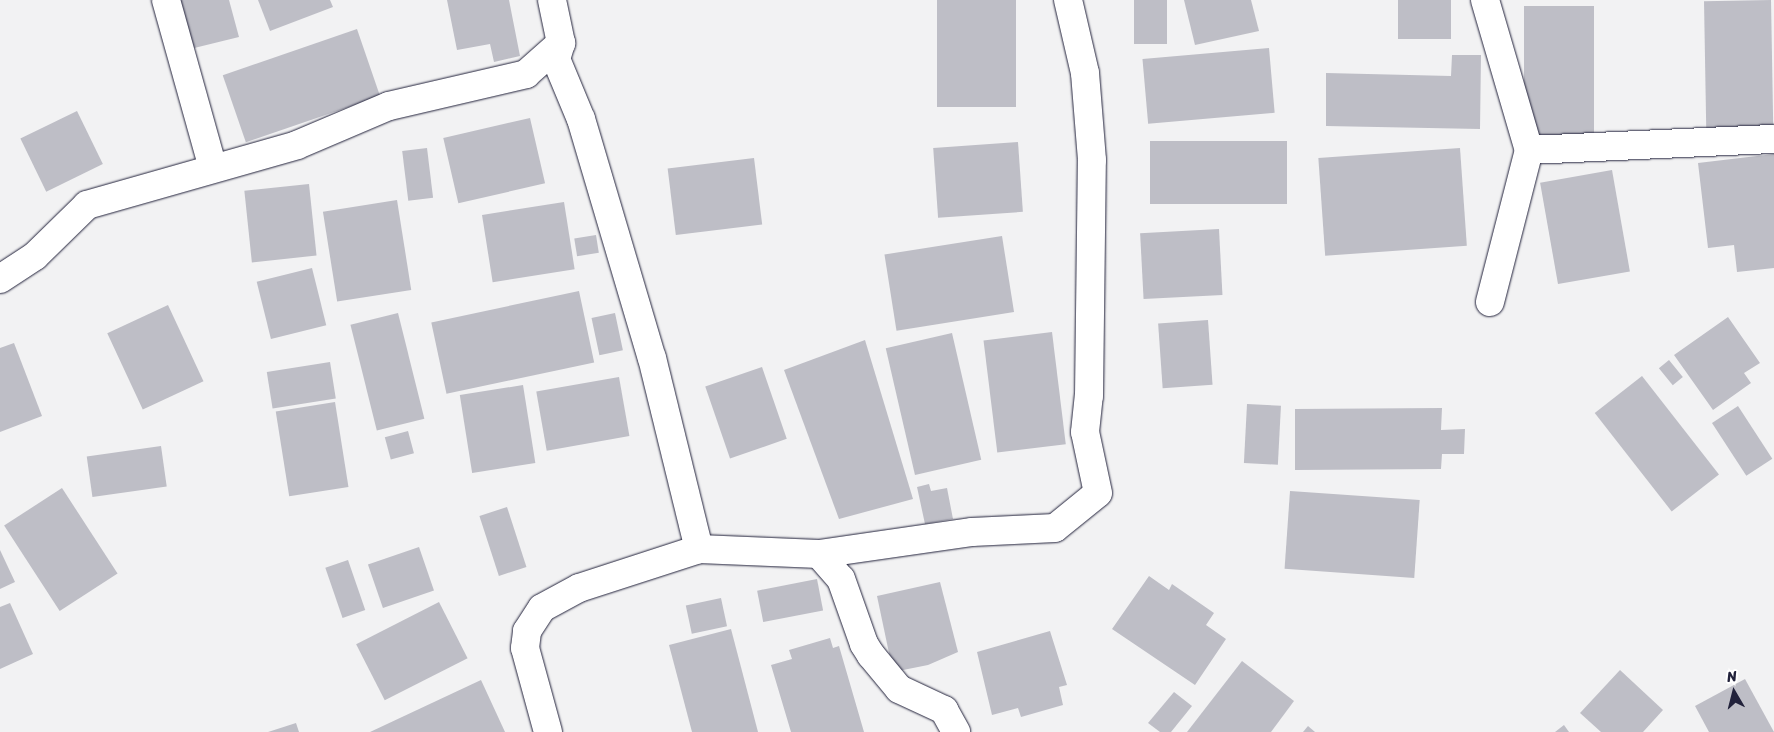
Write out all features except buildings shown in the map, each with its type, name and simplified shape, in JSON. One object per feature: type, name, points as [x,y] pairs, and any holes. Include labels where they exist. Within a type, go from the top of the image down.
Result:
[{"type":"street","points":[[166,0],[213,168]]},
{"type":"street","points":[[552,0],[561,43],[556,59],[581,119],[652,358],[699,549]]},
{"type":"street","points":[[548,732],[524,648],[527,631],[542,608],[579,588],[699,549],[819,554],[972,532],[1056,528],[1098,493],[1085,432],[1089,396],[1092,160],[1085,73],[1068,0]]},
{"type":"street","points":[[1485,0],[1528,150],[1490,302]]},
{"type":"street","points":[[0,279],[35,256],[88,205],[297,145],[389,106],[526,74],[561,43]]},
{"type":"street","points":[[1528,150],[1774,139]]},
{"type":"street","points":[[819,554],[841,579],[864,644],[871,655],[899,689],[944,710],[956,732]]}]
